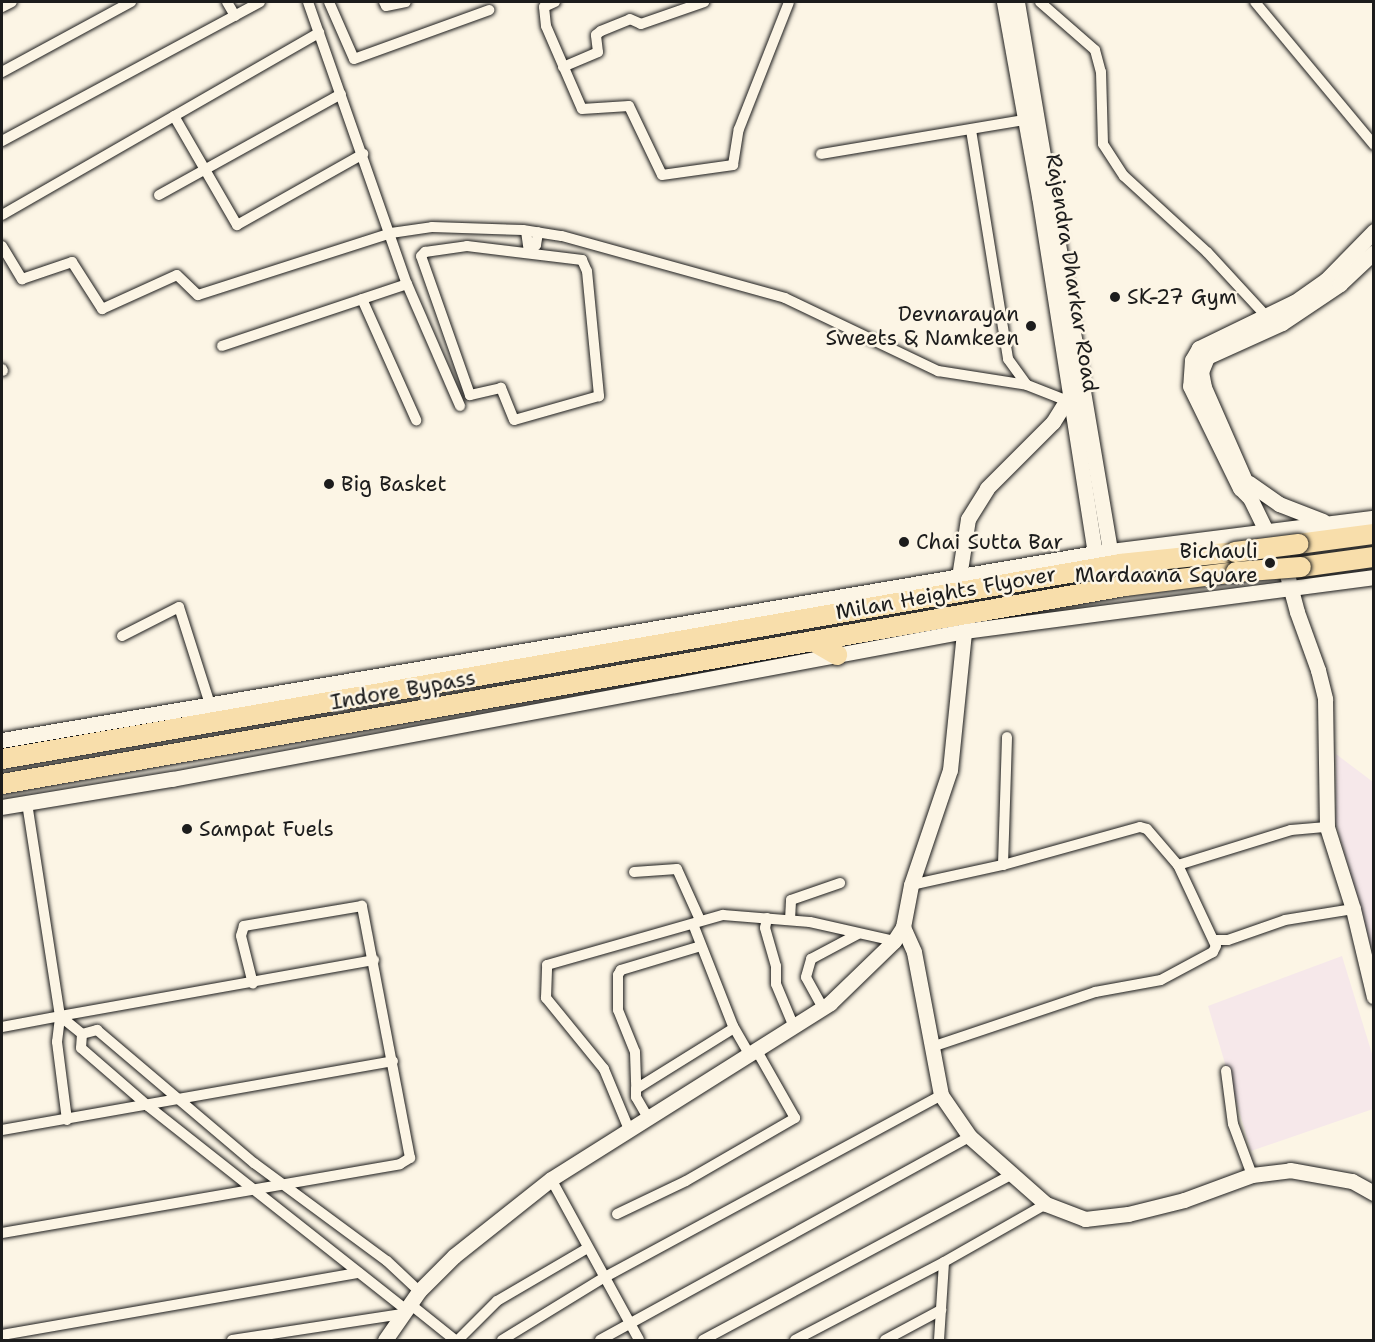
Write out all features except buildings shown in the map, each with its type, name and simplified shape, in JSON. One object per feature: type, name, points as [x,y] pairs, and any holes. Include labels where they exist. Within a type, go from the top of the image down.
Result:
[{"type":"highway","name":"Milan Heights Flyover","points":[[763,627],[817,609],[933,597],[1120,564],[1374,534]]},
{"type":"highway","name":"Milan Heights Flyover","points":[[813,641],[1125,586],[1374,557]]},
{"type":"highway","name":"Indore Bypass","points":[[2,759],[763,627]]},
{"type":"highway","name":"Indore Bypass","points":[[2,784],[813,641]]},
{"type":"highway","points":[[813,641],[837,655]]},
{"type":"street","points":[[2,6],[12,2]]},
{"type":"street","points":[[2,72],[131,2]]},
{"type":"street","points":[[227,2],[235,16]]},
{"type":"street","points":[[2,141],[260,2]]},
{"type":"street","points":[[308,2],[391,233],[406,284],[460,406]]},
{"type":"street","points":[[329,2],[354,59],[489,10]]},
{"type":"street","points":[[384,2],[386,6],[406,2]]},
{"type":"street","points":[[555,2],[544,7],[543,17],[582,109],[629,106],[662,175],[733,165],[739,129],[789,2]]},
{"type":"street","points":[[563,67],[598,52],[596,35],[601,31],[630,19],[641,24],[705,2]]},
{"type":"street","name":"Rajendra Dharkar Road","points":[[1004,2],[1031,119]]},
{"type":"street","name":"Rajendra Dharkar Road","points":[[1017,2],[1031,119],[1072,393],[1102,551]]},
{"type":"street","points":[[1040,2],[1095,50],[1101,72],[1103,144],[1124,176],[1207,252],[1267,317]]},
{"type":"street","points":[[1255,2],[1374,145]]},
{"type":"street","points":[[2,215],[319,33]]},
{"type":"street","points":[[159,195],[206,171],[341,94]]},
{"type":"street","points":[[174,116],[237,225],[363,154]]},
{"type":"street","points":[[821,154],[1031,119]]},
{"type":"street","points":[[971,130],[1008,359],[1027,385]]},
{"type":"street","points":[[2,246],[22,279],[72,262],[102,309],[177,275],[198,295],[391,233],[480,228],[538,232],[784,298],[938,371],[1072,393],[1053,422],[987,488],[973,511],[959,577]]},
{"type":"street","points":[[480,228],[482,247]]},
{"type":"street","points":[[526,231],[529,252]]},
{"type":"street","points":[[1328,522],[1240,488],[1191,386],[1192,360],[1206,344],[1267,317],[1326,280],[1374,231]]},
{"type":"street","points":[[529,252],[536,245],[538,232]]},
{"type":"street","points":[[482,247],[529,252],[578,258],[585,265],[601,394],[514,420],[501,388],[470,395],[421,258],[425,252],[482,247]]},
{"type":"street","points":[[1374,252],[1340,284],[1282,323],[1207,357],[1201,372],[1204,387],[1265,529],[1278,541],[1293,588],[1297,612],[1325,699],[1328,827],[1353,909],[1374,997]]},
{"type":"street","points":[[222,346],[406,284]]},
{"type":"street","points":[[362,299],[416,420]]},
{"type":"street","points":[[2,740],[210,704],[817,609],[959,577],[1102,551],[1265,529],[1374,518]]},
{"type":"street","points":[[1265,529],[1261,540],[1275,590],[1297,612]]},
{"type":"street","points":[[2,807],[964,631],[1374,577]]},
{"type":"street","points":[[122,636],[179,607],[210,704]]},
{"type":"street","points":[[385,1341],[419,1291],[454,1256],[551,1179],[628,1127],[754,1054],[823,1008],[894,941],[903,927],[911,885],[950,770],[964,631]]},
{"type":"street","points":[[1003,865],[1007,736]]},
{"type":"street","points":[[27,803],[60,1016],[57,1042],[67,1120]]},
{"type":"street","points":[[911,885],[1003,865],[1140,826],[1147,829],[1178,865],[1214,940],[1216,950],[1161,980],[1095,992],[932,1047]]},
{"type":"street","points":[[1178,865],[1291,830],[1328,827]]},
{"type":"street","points":[[617,1214],[686,1181],[795,1118],[754,1054],[734,1028],[701,946],[697,922],[677,869],[634,872]]},
{"type":"street","points":[[790,920],[791,900],[840,883]]},
{"type":"street","points":[[2,1233],[400,1164],[410,1158],[362,906],[249,924],[241,929],[253,984]]},
{"type":"street","points":[[1214,940],[1228,940],[1285,920],[1353,909]]},
{"type":"street","points":[[628,1127],[604,1069],[546,999],[547,965],[723,915],[790,920],[894,941]]},
{"type":"street","points":[[767,918],[765,928],[776,966],[776,984],[794,1027]]},
{"type":"street","points":[[903,927],[914,952],[941,1095],[970,1137],[1046,1204],[1085,1219],[1128,1214],[1184,1200],[1252,1175],[1290,1170],[1352,1181],[1374,1193]]},
{"type":"street","points":[[823,1008],[806,976],[811,959],[858,934]]},
{"type":"street","points":[[648,1116],[636,1097],[635,1052],[618,1010],[618,975],[621,970],[701,946]]},
{"type":"street","points":[[2,1027],[253,984],[374,960]]},
{"type":"street","points":[[60,1016],[82,1034]]},
{"type":"street","points":[[636,1089],[734,1028]]},
{"type":"street","points":[[82,1034],[97,1030],[281,1184],[387,1261],[419,1291]]},
{"type":"street","points":[[82,1034],[81,1048],[148,1106],[406,1309],[457,1341],[497,1300],[586,1249]]},
{"type":"street","points":[[2,1130],[393,1061]]},
{"type":"street","points":[[1226,1071],[1233,1124],[1252,1175]]},
{"type":"street","points":[[502,1341],[605,1277],[941,1095]]},
{"type":"street","points":[[600,1341],[630,1322],[970,1137]]},
{"type":"street","points":[[703,1341],[1012,1174]]},
{"type":"street","points":[[551,1179],[586,1249],[605,1277],[639,1341]]},
{"type":"street","points":[[795,1341],[944,1262],[1046,1204]]},
{"type":"street","points":[[939,1341],[944,1262]]},
{"type":"street","points":[[2,1335],[359,1273]]},
{"type":"street","points":[[232,1341],[406,1309]]},
{"type":"street","points":[[885,1341],[941,1310]]},
{"type":"shaded area","points":[[1336,754],[1373,782],[1373,953],[1336,823]]},
{"type":"shaded area","points":[[1342,956],[1373,1057],[1373,1109],[1251,1151],[1208,1006]]},
{"type":"place","name":"SK-27 Gym","points":[[1115,297]]},
{"type":"place","name":"Devnarayan Sweets & Namkeen","points":[[1031,326]]},
{"type":"place","name":"Big Basket","points":[[329,484]]},
{"type":"place","name":"Chai Sutta Bar","points":[[904,542]]},
{"type":"place","name":"Bichauli Mardaana Square","points":[[1270,563]]},
{"type":"place","name":"Sampat Fuels","points":[[187,829]]}]
